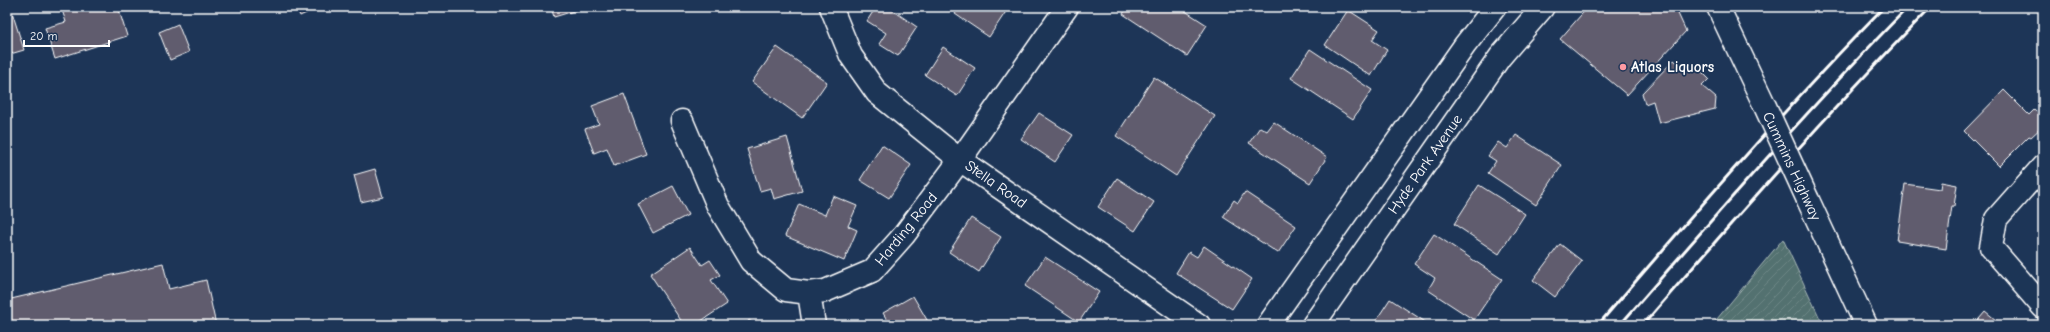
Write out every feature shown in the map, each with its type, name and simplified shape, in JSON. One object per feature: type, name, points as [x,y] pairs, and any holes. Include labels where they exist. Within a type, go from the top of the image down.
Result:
[{"type":"street","name":"Stella Road","points":[[831,7],[851,56],[877,93],[960,160],[1199,325]]},
{"type":"street","name":"Harding Road","points":[[682,122],[718,206],[751,261],[786,290],[809,293],[826,291],[872,271],[904,236],[960,160],[1067,7]]},
{"type":"street","name":"Hyde Park Avenue","points":[[1313,325],[1500,57],[1543,7]]},
{"type":"street","name":"Cummins Highway","points":[[1718,7],[1866,325]]},
{"type":"street","points":[[1268,325],[1486,11]]},
{"type":"street","points":[[2043,166],[1996,219],[1991,247],[2043,307]]},
{"type":"street","points":[[809,293],[814,325]]},
{"type":"green space","points":[[1783,239],[1823,325],[1712,325]]},
{"type":"building","points":[[61,7],[118,7],[127,36],[55,59],[45,28],[66,22]]},
{"type":"building","points":[[296,7],[319,7],[300,16]]},
{"type":"building","points":[[551,7],[587,7],[554,17]]},
{"type":"building","points":[[876,7],[888,7],[917,27],[898,56],[879,44],[886,33],[867,21]]},
{"type":"building","points":[[959,7],[1009,7],[989,37],[955,14]]},
{"type":"building","points":[[1127,7],[1179,7],[1207,25],[1187,56],[1123,14]]},
{"type":"building","name":"Atlas Liquors","points":[[1588,7],[1675,7],[1686,31],[1627,95],[1560,39]]},
{"type":"building","points":[[1348,10],[1379,30],[1372,40],[1387,50],[1371,76],[1325,45]]},
{"type":"building","points":[[12,12],[24,50],[7,55],[7,13]]},
{"type":"building","points":[[178,24],[189,52],[170,60],[159,32]]},
{"type":"building","points":[[777,47],[827,82],[802,118],[752,82]]},
{"type":"building","points":[[943,47],[975,68],[957,96],[925,75]]},
{"type":"building","points":[[1310,49],[1372,90],[1353,119],[1291,78]]},
{"type":"building","points":[[1674,60],[1686,70],[1694,64],[1709,79],[1702,86],[1716,98],[1715,109],[1659,123],[1653,101],[1645,104],[1642,93]]},
{"type":"building","points":[[1154,77],[1215,116],[1176,176],[1116,136]]},
{"type":"building","points":[[2004,90],[2029,115],[2034,110],[2043,118],[2043,126],[2031,137],[2029,136],[1999,166],[1964,131]]},
{"type":"building","points":[[624,94],[646,154],[614,166],[607,148],[594,153],[585,129],[599,124],[592,106]]},
{"type":"building","points":[[1039,113],[1073,135],[1055,162],[1021,139]]},
{"type":"building","points":[[1274,122],[1327,157],[1310,183],[1249,143],[1260,127],[1267,131]]},
{"type":"building","points":[[1516,135],[1562,165],[1536,205],[1488,173],[1496,161],[1488,156],[1498,142],[1507,148]]},
{"type":"building","points":[[787,137],[802,191],[774,199],[771,188],[760,191],[747,149]]},
{"type":"building","points":[[882,145],[911,165],[889,198],[860,180]]},
{"type":"building","points":[[375,169],[383,197],[361,202],[354,175]]},
{"type":"building","points":[[1117,178],[1154,202],[1135,231],[1098,207]]},
{"type":"building","points":[[1941,182],[1957,185],[1954,206],[1952,206],[1946,249],[1897,241],[1905,184],[1940,189]]},
{"type":"building","points":[[1479,185],[1525,214],[1499,254],[1454,224]]},
{"type":"building","points":[[673,186],[688,215],[653,233],[638,204]]},
{"type":"building","points":[[1245,192],[1296,226],[1278,253],[1223,217],[1234,200],[1238,203]]},
{"type":"building","points":[[833,196],[857,206],[848,226],[857,230],[844,261],[785,236],[799,204],[825,215]]},
{"type":"building","points":[[971,218],[1001,237],[979,272],[949,252]]},
{"type":"building","points":[[1434,234],[1502,279],[1474,320],[1428,290],[1435,278],[1414,264]]},
{"type":"building","points":[[1560,244],[1582,261],[1555,297],[1533,280]]},
{"type":"building","points":[[1204,246],[1252,279],[1232,309],[1176,273],[1189,252],[1197,257]]},
{"type":"building","points":[[690,247],[702,265],[710,260],[720,275],[711,280],[727,304],[695,325],[684,325],[650,274]]},
{"type":"building","points":[[1045,257],[1099,292],[1079,322],[1025,286]]},
{"type":"building","points":[[163,263],[169,289],[206,280],[216,325],[7,325],[7,300]]},
{"type":"building","points":[[913,296],[930,325],[890,325],[883,313]]},
{"type":"building","points":[[1390,299],[1430,325],[1373,325]]},
{"type":"building","points":[[1985,311],[2002,325],[1973,325]]},
{"type":"building","points":[[749,320],[756,325],[746,325]]},
{"type":"railway","points":[[1598,325],[1774,124],[1884,7]]},
{"type":"railway","points":[[1620,325],[1798,124],[1908,7]]},
{"type":"railway","points":[[1643,325],[1784,164],[1931,7]]},
{"type":"place","name":"Atlas Liquors","points":[[1623,67]]}]
